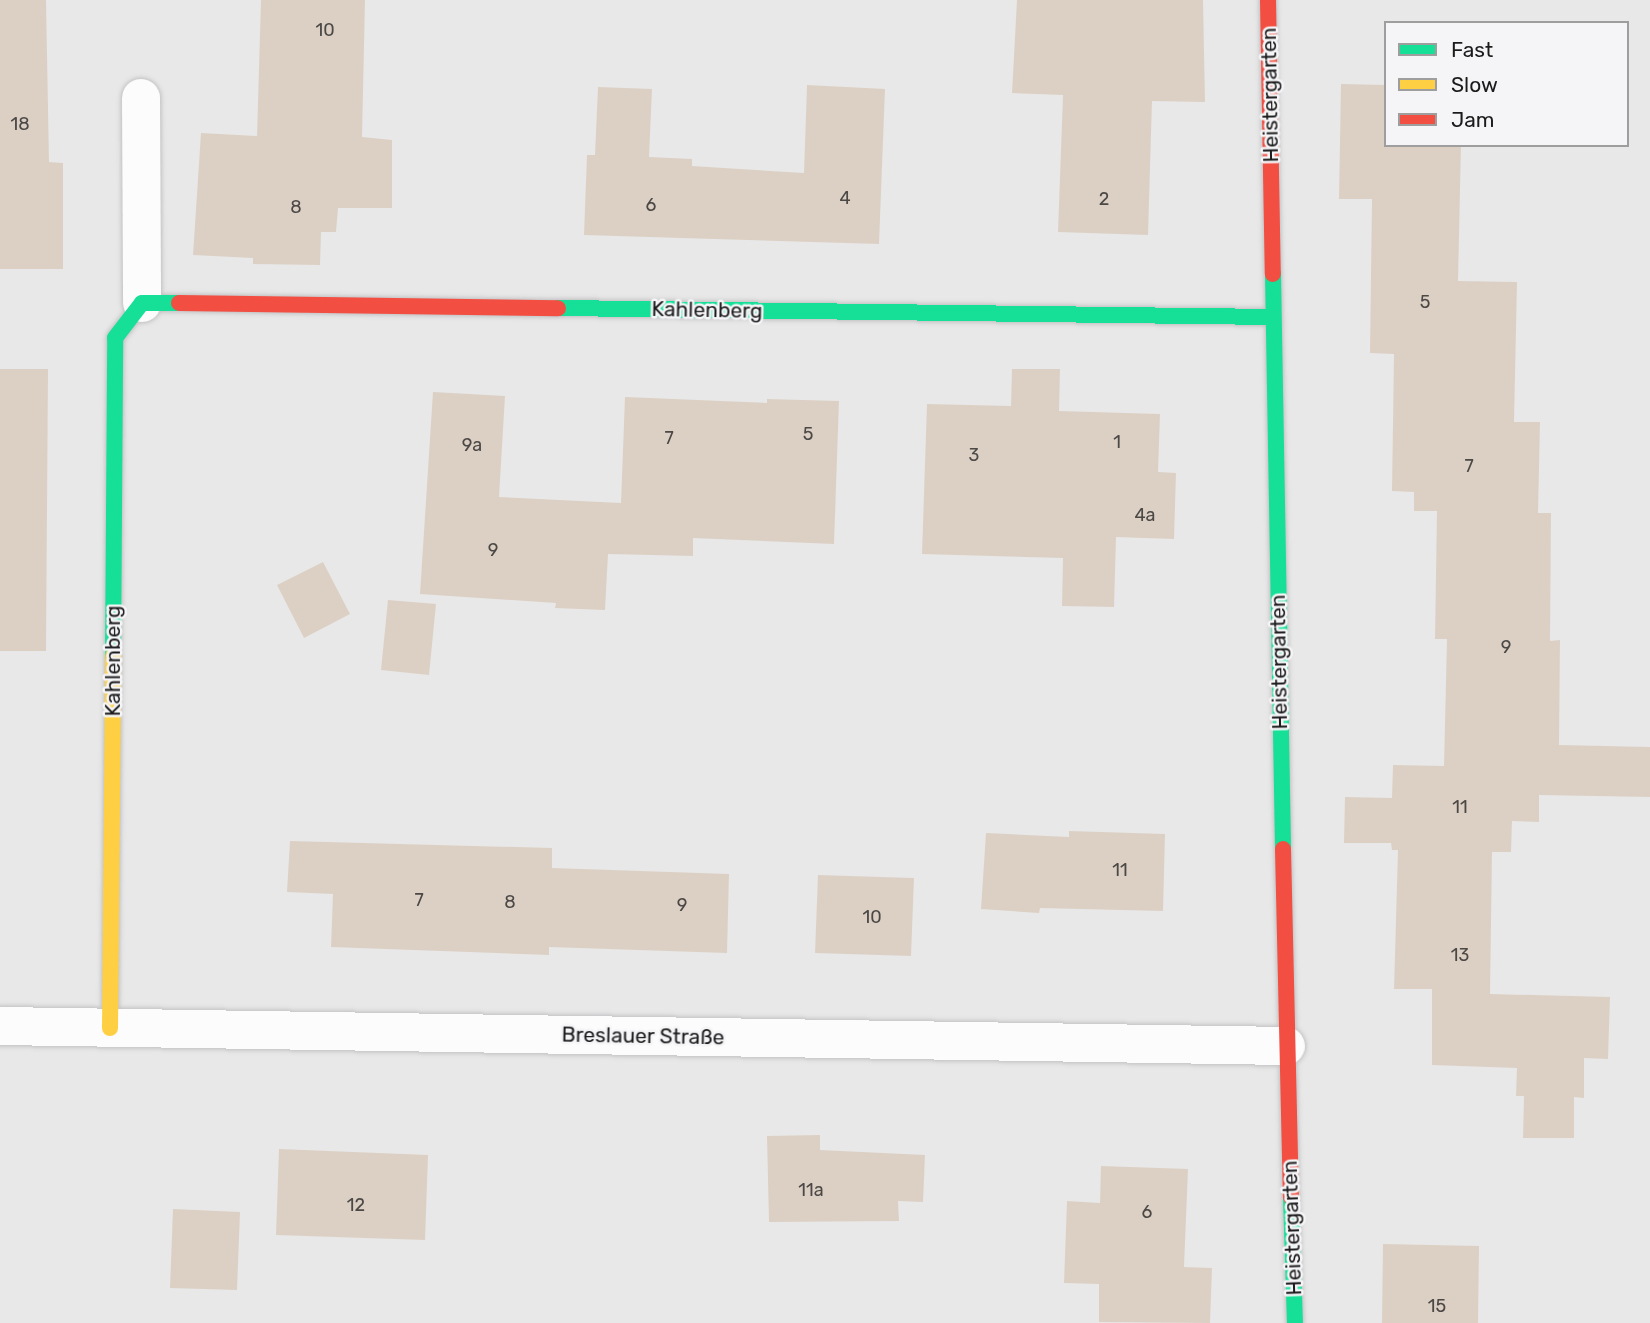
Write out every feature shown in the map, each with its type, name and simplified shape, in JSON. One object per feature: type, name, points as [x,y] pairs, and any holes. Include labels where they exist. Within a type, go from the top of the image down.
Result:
[{"type":"street","name":"Heistergarten","points":[[1268,0],[1286,1046],[1295,1323]]},
{"type":"street","points":[[141,97],[142,303]]},
{"type":"street","name":"Kahlenberg","points":[[110,1028],[115,338],[142,303],[1273,317]]},
{"type":"street","name":"Breslauer Straße","points":[[0,1026],[1286,1046]]},
{"type":"building","points":[[0,0],[46,0],[49,162],[63,163],[63,269],[0,269]]},
{"type":"building","points":[[261,0],[365,0],[362,137],[392,140],[392,208],[338,208],[336,232],[321,232],[320,265],[253,264],[253,258],[193,255],[201,133],[257,136]]},
{"type":"building","points":[[1017,0],[1203,0],[1205,102],[1152,101],[1148,235],[1058,232],[1063,95],[1012,93]]},
{"type":"building","points":[[1341,84],[1384,85],[1384,147],[1461,147],[1458,281],[1517,282],[1514,422],[1540,422],[1538,513],[1551,513],[1550,641],[1560,640],[1559,745],[1650,747],[1650,797],[1539,795],[1539,822],[1512,821],[1511,852],[1492,852],[1490,994],[1610,997],[1608,1059],[1584,1058],[1584,1098],[1574,1097],[1574,1138],[1523,1138],[1524,1096],[1516,1096],[1517,1068],[1432,1065],[1432,989],[1394,989],[1398,850],[1392,850],[1391,843],[1344,843],[1345,797],[1392,798],[1393,765],[1444,766],[1447,639],[1435,639],[1437,511],[1414,511],[1414,492],[1392,491],[1394,354],[1370,353],[1372,199],[1339,199]]},
{"type":"building","points":[[807,85],[885,89],[879,244],[584,235],[587,155],[595,155],[598,87],[652,89],[649,157],[692,159],[692,166],[804,173]]},
{"type":"building","points":[[0,369],[48,369],[46,651],[0,651]]},
{"type":"building","points":[[1012,369],[1060,369],[1059,411],[1160,414],[1158,472],[1176,473],[1174,539],[1116,537],[1114,607],[1062,606],[1063,558],[922,554],[927,404],[1011,406]]},
{"type":"building","points":[[433,392],[505,396],[499,497],[621,503],[625,397],[767,403],[767,399],[839,401],[834,544],[693,538],[693,556],[608,554],[605,610],[555,608],[556,603],[420,594]]},
{"type":"building","points":[[323,562],[350,614],[304,638],[277,585]]},
{"type":"building","points":[[388,600],[436,604],[429,675],[381,670]]},
{"type":"building","points":[[1069,831],[1165,834],[1163,911],[1040,908],[1039,913],[981,909],[986,833],[1069,837]]},
{"type":"building","points":[[290,841],[552,848],[552,868],[729,874],[727,953],[549,947],[549,955],[331,947],[333,894],[287,892]]},
{"type":"building","points":[[818,875],[914,878],[911,956],[815,953]]},
{"type":"building","points":[[820,1135],[820,1150],[925,1155],[923,1202],[898,1201],[899,1221],[769,1222],[767,1136]]},
{"type":"building","points":[[279,1149],[428,1155],[425,1240],[276,1235]]},
{"type":"building","points":[[1101,1166],[1188,1169],[1184,1267],[1212,1268],[1210,1323],[1099,1322],[1099,1284],[1064,1283],[1067,1201],[1100,1203]]},
{"type":"building","points":[[173,1209],[240,1212],[237,1290],[170,1288]]},
{"type":"building","points":[[1383,1244],[1479,1246],[1478,1323],[1382,1323]]},
{"type":"traffic: fast","points":[[1273,274],[1283,849]]},
{"type":"traffic: fast","points":[[113,656],[115,338],[142,303],[179,303]]},
{"type":"traffic: fast","points":[[558,308],[1273,317]]},
{"type":"traffic: fast","points":[[1291,1197],[1295,1323]]},
{"type":"traffic: slow","points":[[110,1028],[113,656]]},
{"type":"traffic: jam","points":[[1268,0],[1273,274]]},
{"type":"traffic: jam","points":[[179,303],[558,308]]},
{"type":"traffic: jam","points":[[1283,849],[1291,1197]]}]
